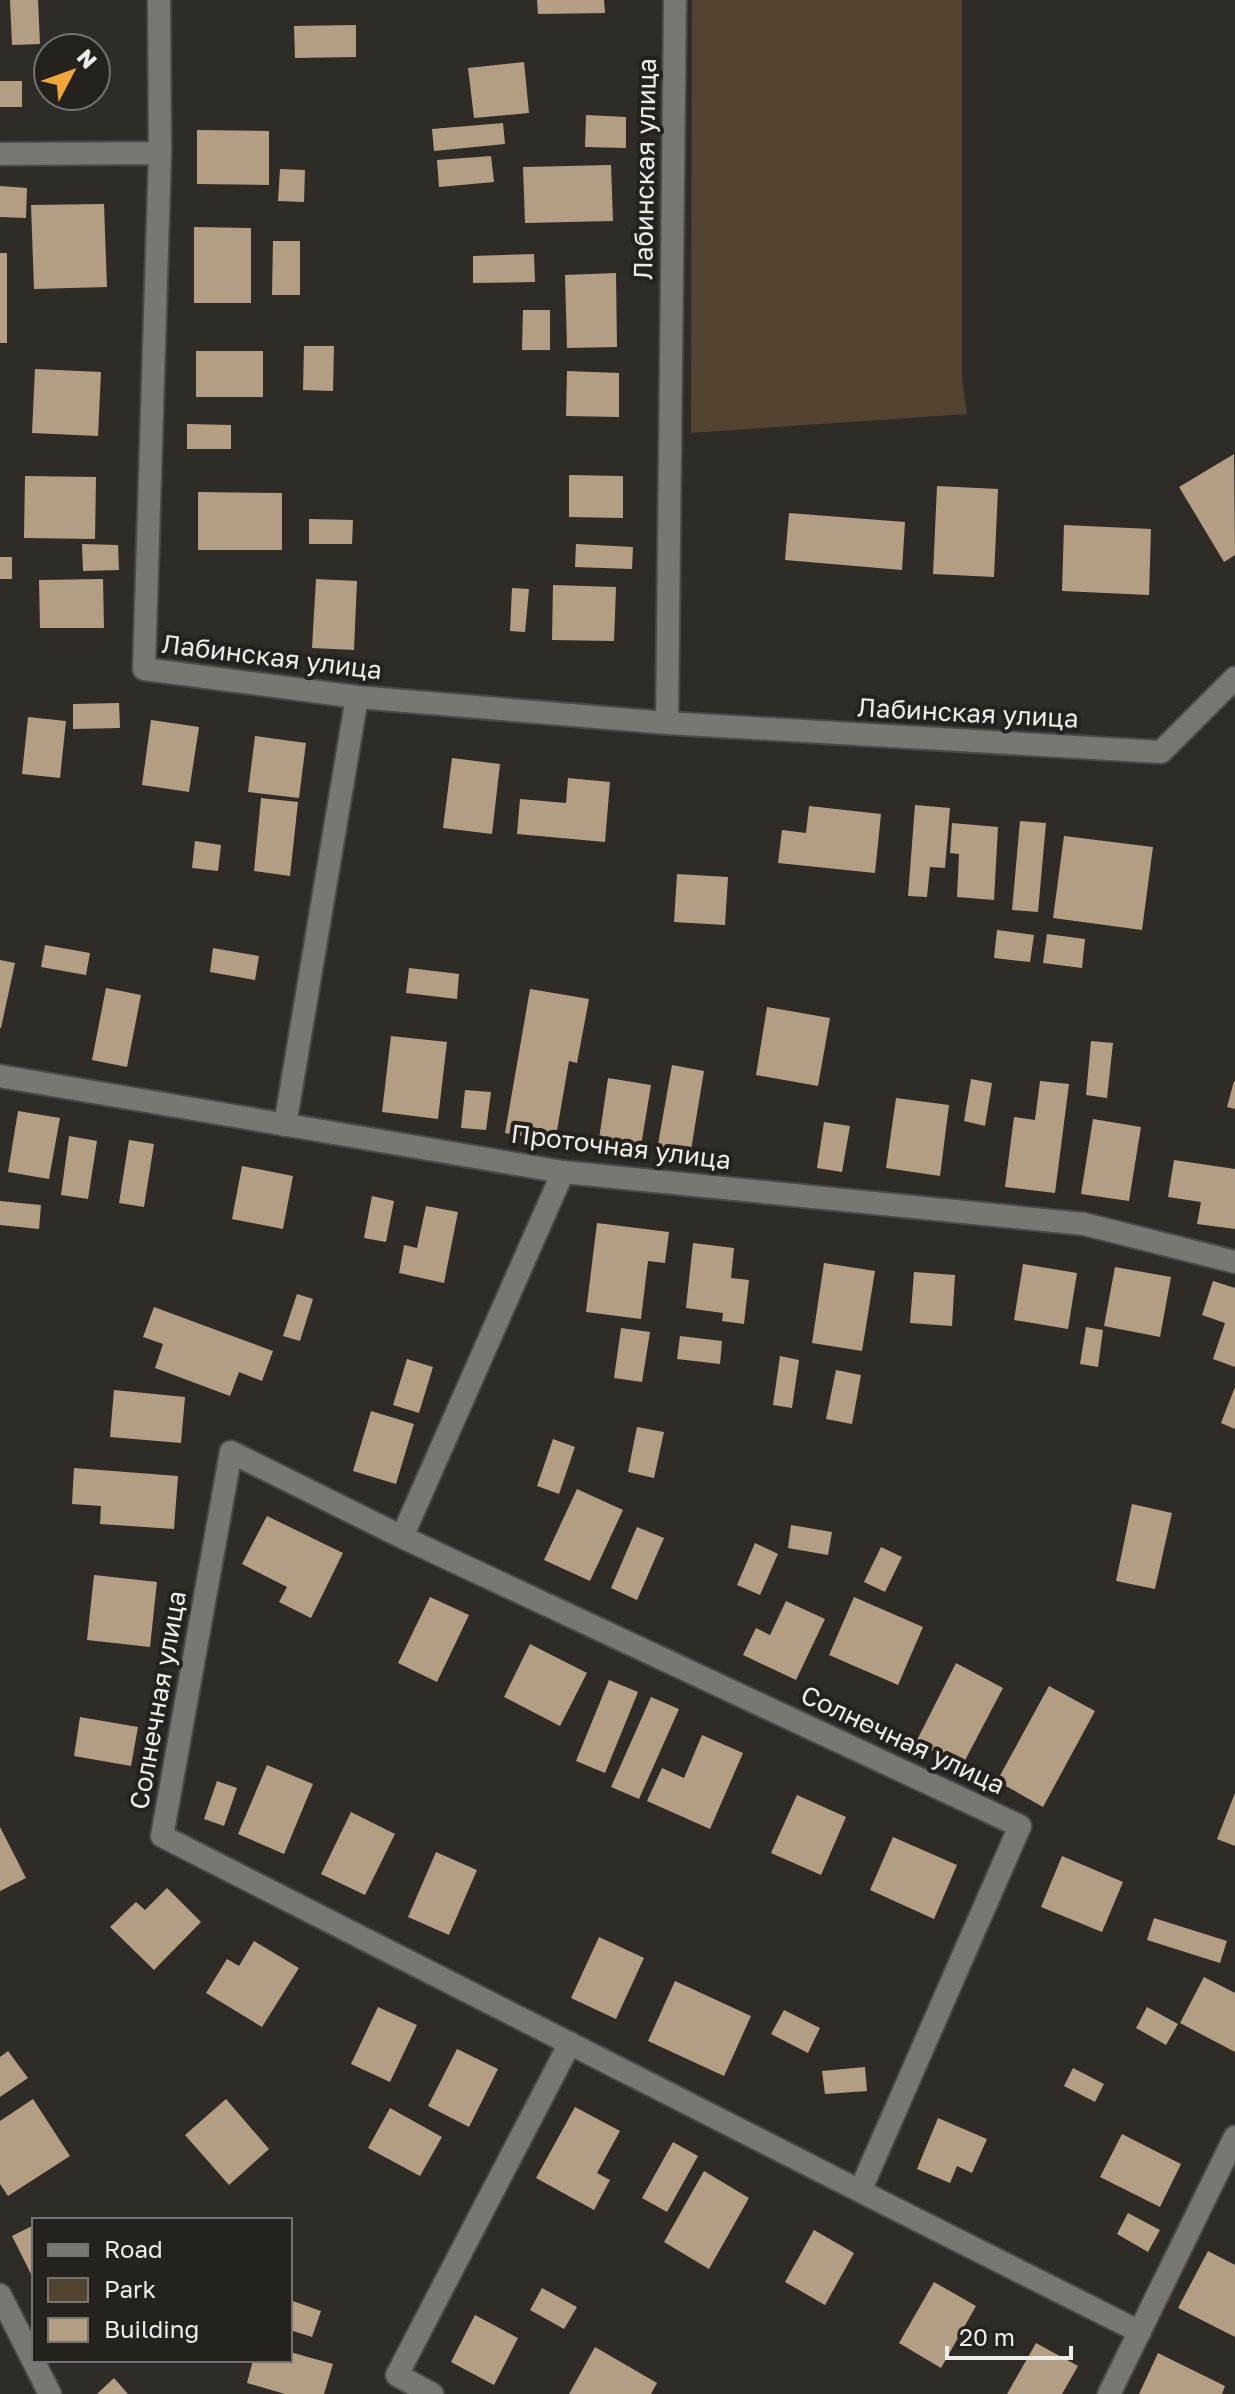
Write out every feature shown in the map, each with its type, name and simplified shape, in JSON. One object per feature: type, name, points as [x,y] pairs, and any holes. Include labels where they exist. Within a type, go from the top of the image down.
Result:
[{"type":"street","name":"Лабинская улица","points":[[159,0],[160,153],[144,669],[357,697],[667,723],[1161,752],[1235,678]]},
{"type":"street","name":"Лабинская улица","points":[[667,723],[675,0]]},
{"type":"street","points":[[0,154],[160,153]]},
{"type":"street","points":[[285,1125],[357,697]]},
{"type":"street","name":"Проточная улица","points":[[0,1076],[563,1172],[1084,1224],[1235,1262]]},
{"type":"street","points":[[402,1537],[563,1172]]},
{"type":"street","name":"Солнечная улица","points":[[860,2191],[1020,1826],[402,1537],[231,1452],[162,1836],[860,2191],[1140,2332]]},
{"type":"street","points":[[432,2394],[397,2375],[570,2043]]},
{"type":"street","points":[[1109,2394],[1235,2137]]},
{"type":"street","points":[[0,2295],[32,2358]]},
{"type":"street","points":[[34,2362],[50,2394]]},
{"type":"green space","points":[[692,0],[962,0],[962,380],[967,414],[691,433]]},
{"type":"building","points":[[10,0],[38,0],[39,32],[32,32],[32,44],[12,45]]},
{"type":"building","points":[[537,0],[604,0],[605,13],[538,14]]},
{"type":"building","points":[[356,25],[356,57],[295,58],[294,26]]},
{"type":"building","points":[[524,62],[529,113],[474,118],[468,68]]},
{"type":"building","points":[[0,81],[22,81],[22,107],[0,107]]},
{"type":"building","points":[[586,115],[626,117],[626,148],[585,147]]},
{"type":"building","points":[[503,123],[505,144],[434,151],[432,129]]},
{"type":"building","points":[[197,130],[269,131],[269,185],[197,184]]},
{"type":"building","points":[[491,156],[494,182],[439,187],[437,160]]},
{"type":"building","points":[[611,165],[613,221],[525,223],[523,167]]},
{"type":"building","points":[[280,169],[305,170],[304,202],[278,201]]},
{"type":"building","points":[[0,186],[27,188],[26,218],[0,217]]},
{"type":"building","points":[[104,204],[107,287],[34,289],[31,205]]},
{"type":"building","points":[[194,227],[251,228],[251,303],[194,303]]},
{"type":"building","points":[[273,241],[300,241],[300,295],[272,295]]},
{"type":"building","points":[[0,253],[7,253],[7,343],[0,343]]},
{"type":"building","points":[[534,254],[535,282],[473,283],[473,256]]},
{"type":"building","points":[[616,273],[617,347],[567,348],[565,275]]},
{"type":"building","points":[[523,310],[550,310],[550,350],[522,350]]},
{"type":"building","points":[[304,346],[334,346],[333,391],[303,390]]},
{"type":"building","points":[[196,351],[263,351],[263,397],[196,397]]},
{"type":"building","points":[[35,369],[101,372],[98,436],[32,433]]},
{"type":"building","points":[[567,371],[619,373],[619,417],[566,416]]},
{"type":"building","points":[[187,424],[231,425],[231,449],[187,449]]},
{"type":"building","points":[[1234,454],[1235,555],[1224,562],[1179,487]]},
{"type":"building","points":[[569,475],[623,476],[623,518],[569,517]]},
{"type":"building","points":[[25,476],[96,477],[95,539],[24,538]]},
{"type":"building","points":[[937,486],[998,489],[994,577],[933,574]]},
{"type":"building","points":[[198,492],[282,493],[282,550],[198,550]]},
{"type":"building","points":[[789,513],[905,522],[902,570],[785,560]]},
{"type":"building","points":[[309,519],[353,520],[352,544],[309,544]]},
{"type":"building","points":[[1064,525],[1151,529],[1149,595],[1062,591]]},
{"type":"building","points":[[82,544],[118,545],[119,570],[83,571]]},
{"type":"building","points":[[576,544],[633,547],[632,569],[575,567]]},
{"type":"building","points":[[0,557],[12,557],[12,579],[0,579]]},
{"type":"building","points":[[103,579],[104,628],[40,628],[39,580]]},
{"type":"building","points":[[316,579],[357,581],[354,650],[312,648]]},
{"type":"building","points":[[553,585],[616,587],[614,641],[552,640]]},
{"type":"building","points":[[512,588],[529,589],[525,632],[510,631]]},
{"type":"building","points":[[119,703],[120,728],[73,729],[73,704]]},
{"type":"building","points":[[28,717],[66,721],[60,778],[22,774]]},
{"type":"building","points":[[151,720],[199,727],[189,792],[142,785]]},
{"type":"building","points":[[255,736],[306,743],[299,798],[248,792]]},
{"type":"building","points":[[452,758],[500,764],[492,834],[443,828]]},
{"type":"building","points":[[568,778],[610,782],[605,842],[517,834],[520,799],[566,803]]},
{"type":"building","points":[[261,798],[298,802],[290,876],[254,871]]},
{"type":"building","points":[[915,805],[950,808],[945,868],[930,867],[927,897],[908,896]]},
{"type":"building","points":[[809,806],[881,814],[875,873],[778,863],[782,830],[806,833]]},
{"type":"building","points":[[1020,821],[1046,823],[1038,912],[1012,910]]},
{"type":"building","points":[[952,823],[998,827],[994,900],[957,897],[959,854],[950,853]]},
{"type":"building","points":[[1064,836],[1153,847],[1142,930],[1053,918]]},
{"type":"building","points":[[195,841],[221,845],[218,871],[192,868]]},
{"type":"building","points":[[677,874],[728,877],[725,925],[674,922]]},
{"type":"building","points":[[997,930],[1034,935],[1030,962],[994,958]]},
{"type":"building","points":[[1047,934],[1085,939],[1082,968],[1043,963]]},
{"type":"building","points":[[45,945],[90,953],[86,975],[41,967]]},
{"type":"building","points":[[213,948],[259,956],[255,980],[210,972]]},
{"type":"building","points":[[0,960],[15,963],[1,1028],[0,1028]]},
{"type":"building","points":[[409,968],[459,974],[457,999],[406,993]]},
{"type":"building","points":[[106,988],[141,995],[127,1067],[92,1060]]},
{"type":"building","points":[[530,989],[589,999],[577,1063],[569,1061],[555,1142],[505,1133]]},
{"type":"building","points":[[767,1007],[830,1018],[818,1086],[756,1075]]},
{"type":"building","points":[[391,1036],[447,1042],[438,1119],[382,1112]]},
{"type":"building","points":[[1091,1041],[1113,1043],[1107,1098],[1086,1095]]},
{"type":"building","points":[[672,1065],[704,1071],[690,1156],[657,1150]]},
{"type":"building","points":[[608,1078],[651,1085],[641,1146],[599,1139]]},
{"type":"building","points":[[971,1079],[992,1083],[985,1126],[964,1121]]},
{"type":"building","points":[[1040,1081],[1069,1084],[1055,1193],[1005,1187],[1014,1117],[1035,1120]]},
{"type":"building","points":[[1235,1082],[1235,1109],[1227,1107]]},
{"type":"building","points":[[465,1090],[491,1092],[486,1130],[461,1128]]},
{"type":"building","points":[[896,1098],[949,1105],[940,1176],[886,1168]]},
{"type":"building","points":[[18,1111],[60,1118],[49,1179],[8,1172]]},
{"type":"building","points":[[1093,1119],[1141,1127],[1129,1201],[1081,1194]]},
{"type":"building","points":[[824,1122],[850,1126],[842,1172],[817,1168]]},
{"type":"building","points":[[69,1136],[97,1141],[88,1199],[61,1195]]},
{"type":"building","points":[[129,1140],[154,1144],[144,1207],[119,1203]]},
{"type":"building","points":[[1174,1160],[1235,1169],[1235,1229],[1197,1224],[1201,1202],[1168,1197]]},
{"type":"building","points":[[242,1166],[293,1176],[283,1229],[232,1219]]},
{"type":"building","points":[[372,1196],[394,1201],[386,1242],[364,1238]]},
{"type":"building","points":[[0,1201],[41,1205],[39,1229],[0,1225]]},
{"type":"building","points":[[426,1206],[458,1212],[444,1283],[399,1273],[404,1245],[417,1248]]},
{"type":"building","points":[[597,1223],[669,1232],[665,1263],[648,1261],[641,1319],[586,1312]]},
{"type":"building","points":[[693,1243],[734,1248],[731,1278],[749,1280],[744,1324],[722,1321],[723,1313],[686,1308]]},
{"type":"building","points":[[824,1263],[875,1271],[862,1351],[812,1343]]},
{"type":"building","points":[[1023,1264],[1077,1273],[1068,1329],[1014,1320]]},
{"type":"building","points":[[1115,1267],[1171,1277],[1160,1337],[1104,1326]]},
{"type":"building","points":[[914,1272],[955,1275],[952,1326],[910,1323]]},
{"type":"building","points":[[1213,1281],[1235,1288],[1235,1367],[1213,1359],[1225,1323],[1202,1315]]},
{"type":"building","points":[[297,1294],[313,1299],[300,1341],[283,1336]]},
{"type":"building","points":[[154,1307],[273,1351],[262,1381],[239,1372],[230,1396],[155,1368],[163,1344],[143,1337]]},
{"type":"building","points":[[1086,1327],[1103,1330],[1098,1367],[1080,1364]]},
{"type":"building","points":[[621,1328],[650,1332],[642,1382],[614,1378]]},
{"type":"building","points":[[680,1336],[722,1341],[720,1364],[677,1359]]},
{"type":"building","points":[[780,1356],[799,1360],[792,1408],[773,1405]]},
{"type":"building","points":[[407,1359],[433,1367],[419,1413],[393,1405]]},
{"type":"building","points":[[836,1370],[861,1375],[852,1424],[826,1419]]},
{"type":"building","points":[[1235,1387],[1235,1429],[1221,1423]]},
{"type":"building","points":[[114,1390],[185,1397],[181,1443],[110,1437]]},
{"type":"building","points":[[371,1411],[414,1424],[396,1484],[353,1471]]},
{"type":"building","points":[[637,1427],[664,1432],[654,1478],[628,1472]]},
{"type":"building","points":[[553,1439],[575,1447],[559,1494],[537,1486]]},
{"type":"building","points":[[74,1468],[178,1476],[174,1529],[100,1524],[101,1506],[72,1504]]},
{"type":"building","points":[[577,1489],[623,1510],[590,1581],[544,1560]]},
{"type":"building","points":[[1132,1504],[1172,1513],[1155,1589],[1116,1581]]},
{"type":"building","points":[[267,1516],[343,1553],[311,1618],[279,1602],[287,1587],[242,1564]]},
{"type":"building","points":[[791,1525],[832,1532],[828,1555],[788,1548]]},
{"type":"building","points":[[637,1527],[664,1538],[637,1600],[611,1588]]},
{"type":"building","points":[[755,1543],[778,1554],[760,1595],[737,1585]]},
{"type":"building","points":[[881,1547],[902,1557],[885,1592],[864,1582]]},
{"type":"building","points":[[94,1575],[157,1582],[150,1647],[87,1640]]},
{"type":"building","points":[[430,1597],[469,1615],[437,1682],[398,1663]]},
{"type":"building","points":[[854,1597],[923,1627],[898,1685],[829,1655]]},
{"type":"building","points":[[786,1601],[825,1619],[796,1680],[743,1655],[756,1628],[770,1635]]},
{"type":"building","points":[[530,1644],[587,1673],[560,1726],[504,1697]]},
{"type":"building","points":[[956,1663],[1003,1688],[962,1766],[916,1742]]},
{"type":"building","points":[[609,1680],[638,1692],[605,1773],[576,1761]]},
{"type":"building","points":[[1049,1686],[1095,1711],[1043,1807],[997,1781]]},
{"type":"building","points":[[651,1697],[679,1709],[639,1799],[611,1787]]},
{"type":"building","points":[[80,1717],[138,1727],[131,1766],[74,1756]]},
{"type":"building","points":[[702,1735],[743,1753],[710,1829],[647,1801],[662,1768],[684,1778]]},
{"type":"building","points":[[267,1765],[313,1784],[284,1854],[238,1834]]},
{"type":"building","points":[[217,1781],[237,1788],[224,1826],[204,1819]]},
{"type":"building","points":[[1235,1793],[1235,1846],[1217,1839]]},
{"type":"building","points":[[797,1795],[846,1817],[821,1875],[771,1853]]},
{"type":"building","points":[[351,1812],[395,1834],[365,1895],[321,1874]]},
{"type":"building","points":[[0,1827],[26,1878],[0,1891]]},
{"type":"building","points":[[893,1837],[957,1865],[934,1919],[870,1890]]},
{"type":"building","points":[[436,1852],[477,1870],[449,1935],[408,1917]]},
{"type":"building","points":[[1062,1856],[1123,1882],[1102,1932],[1041,1907]]},
{"type":"building","points":[[167,1888],[201,1922],[154,1970],[110,1927],[136,1902],[145,1910]]},
{"type":"building","points":[[1154,1918],[1227,1941],[1220,1963],[1147,1940]]},
{"type":"building","points":[[599,1937],[644,1958],[616,2019],[571,1998]]},
{"type":"building","points":[[254,1941],[299,1968],[262,2027],[206,1993],[227,1959],[239,1966]]},
{"type":"building","points":[[1204,1977],[1235,1993],[1235,2052],[1180,2023]]},
{"type":"building","points":[[675,1981],[751,2016],[724,2076],[648,2041]]},
{"type":"building","points":[[378,2007],[417,2025],[390,2082],[351,2064]]},
{"type":"building","points":[[1147,2007],[1178,2024],[1166,2045],[1136,2028]]},
{"type":"building","points":[[784,2010],[820,2028],[808,2053],[771,2034]]},
{"type":"building","points":[[457,2049],[498,2069],[469,2127],[428,2106]]},
{"type":"building","points":[[8,2051],[28,2078],[0,2097],[0,2057]]},
{"type":"building","points":[[865,2067],[867,2091],[825,2094],[822,2071]]},
{"type":"building","points":[[1073,2068],[1104,2084],[1095,2102],[1064,2086]]},
{"type":"building","points":[[33,2099],[70,2156],[8,2196],[0,2184],[0,2121]]},
{"type":"building","points":[[226,2099],[269,2149],[229,2185],[185,2135]]},
{"type":"building","points":[[575,2107],[620,2131],[597,2173],[610,2180],[594,2210],[536,2178]]},
{"type":"building","points":[[390,2108],[442,2137],[420,2176],[368,2148]]},
{"type":"building","points":[[938,2118],[987,2139],[972,2173],[957,2166],[950,2183],[917,2169]]},
{"type":"building","points":[[1122,2134],[1181,2164],[1160,2207],[1100,2177]]},
{"type":"building","points":[[673,2142],[698,2156],[667,2212],[642,2198]]},
{"type":"building","points":[[704,2171],[749,2198],[709,2269],[664,2242]]},
{"type":"building","points":[[1128,2213],[1160,2230],[1148,2252],[1117,2234]]},
{"type":"building","points":[[32,2226],[32,2276],[12,2236]]},
{"type":"building","points":[[814,2230],[854,2253],[825,2305],[785,2282]]},
{"type":"building","points":[[1208,2251],[1235,2265],[1235,2337],[1178,2308]]},
{"type":"building","points":[[934,2282],[976,2306],[941,2368],[899,2343]]},
{"type":"building","points":[[542,2288],[577,2307],[564,2329],[530,2310]]},
{"type":"building","points":[[292,2301],[321,2311],[312,2337],[292,2331]]},
{"type":"building","points":[[475,2315],[518,2338],[494,2385],[451,2362]]},
{"type":"building","points":[[1036,2343],[1078,2366],[1062,2394],[1007,2394]]},
{"type":"building","points":[[595,2347],[657,2383],[651,2394],[569,2394]]},
{"type":"building","points":[[292,2353],[333,2364],[324,2394],[285,2394],[247,2383],[252,2362],[292,2362]]},
{"type":"building","points":[[1158,2353],[1225,2386],[1222,2394],[1139,2394]]},
{"type":"building","points":[[114,2378],[128,2394],[97,2394]]}]
